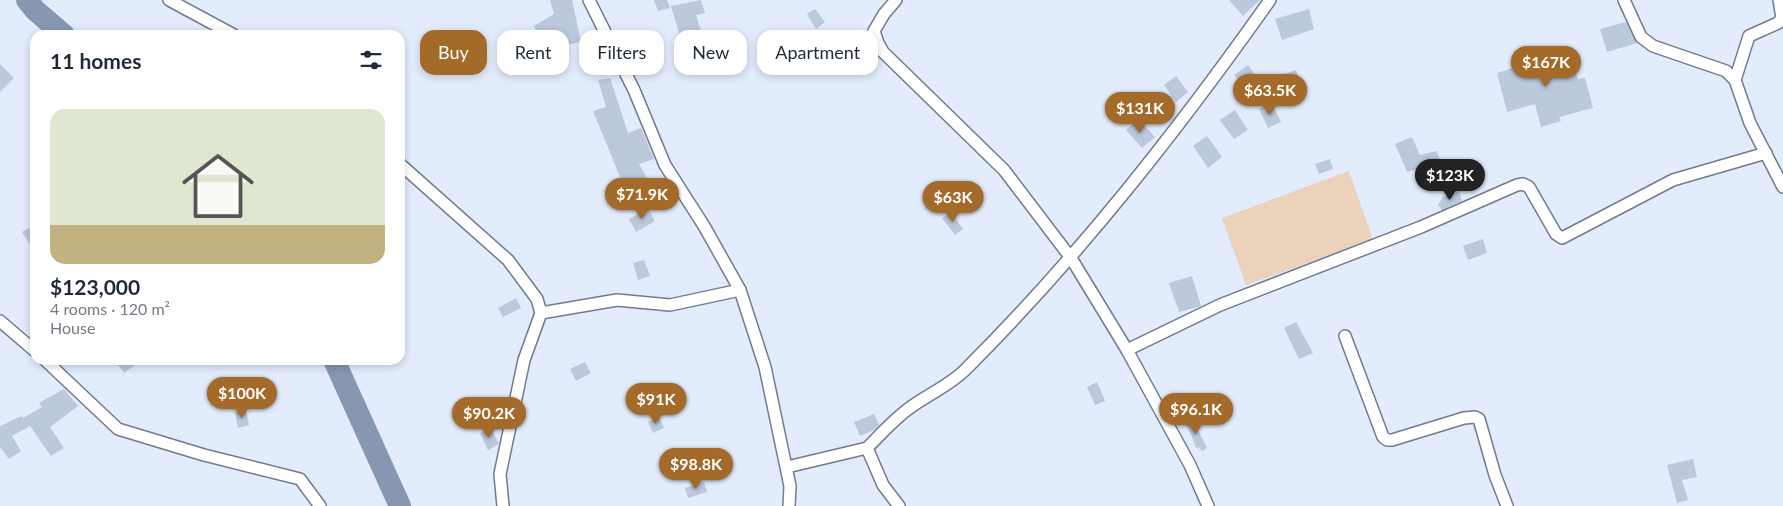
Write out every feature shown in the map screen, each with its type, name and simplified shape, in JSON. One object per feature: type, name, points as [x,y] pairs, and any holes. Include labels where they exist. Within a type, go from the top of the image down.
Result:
[{"type":"street","points":[[169,0],[225,30]]},
{"type":"street","points":[[589,0],[634,90],[665,165],[704,226],[740,290],[765,367],[787,467],[790,486],[789,506]]},
{"type":"street","points":[[896,0],[884,14],[874,31],[883,52],[1004,170],[1071,258],[1127,350],[1190,465],[1208,506]]},
{"type":"street","points":[[787,467],[867,448],[909,408],[965,370],[1071,258],[1119,202],[1219,72],[1270,0]]},
{"type":"street","points":[[1624,0],[1641,37],[1653,46],[1726,72],[1735,80],[1750,123],[1783,187]]},
{"type":"street","points":[[1735,80],[1749,36],[1778,23],[1782,18],[1779,0]]},
{"type":"street","points":[[1127,350],[1220,305],[1421,227],[1517,184],[1529,187],[1556,234],[1562,238],[1673,180],[1766,153]]},
{"type":"street","points":[[405,168],[508,260],[537,299],[541,313],[524,360],[500,474],[503,506]]},
{"type":"street","points":[[541,313],[617,300],[670,305],[740,290]]},
{"type":"street","points":[[0,321],[30,347]]},
{"type":"street","points":[[1345,336],[1383,436],[1387,440],[1392,440],[1464,418],[1475,417],[1479,419],[1507,506]]},
{"type":"street","points":[[50,365],[118,429],[204,455],[300,479],[320,506]]},
{"type":"street","points":[[867,448],[883,485],[899,506]]},
{"type":"shaded area","points":[[1349,171],[1373,240],[1246,285],[1222,218]]},
{"type":"building","points":[[550,0],[572,0],[579,33],[579,42],[569,44],[569,30],[536,30],[534,26],[554,14]]},
{"type":"building","points":[[654,0],[667,0],[670,8],[658,11]]},
{"type":"building","points":[[701,0],[705,13],[696,15],[701,30],[678,30],[671,6]]},
{"type":"building","points":[[1229,0],[1260,0],[1243,16]]},
{"type":"building","points":[[815,9],[825,22],[816,29],[807,14]]},
{"type":"building","points":[[1309,9],[1314,29],[1282,40],[1275,19]]},
{"type":"building","points":[[1626,22],[1637,43],[1607,52],[1600,29]]},
{"type":"building","points":[[1570,50],[1578,79],[1585,78],[1593,108],[1559,117],[1561,121],[1541,127],[1535,104],[1507,112],[1497,73]]},
{"type":"building","points":[[0,64],[14,78],[0,92]]},
{"type":"building","points":[[1248,65],[1256,76],[1243,86],[1234,75]]},
{"type":"building","points":[[1296,70],[1300,80],[1289,84],[1285,74]]},
{"type":"building","points":[[1176,76],[1188,92],[1176,102],[1164,85]]},
{"type":"building","points":[[610,78],[628,133],[641,128],[654,159],[639,164],[648,180],[625,189],[593,111],[606,107],[598,80]]},
{"type":"building","points":[[1272,103],[1281,122],[1268,128],[1259,109]]},
{"type":"building","points":[[1235,110],[1248,130],[1234,139],[1220,120]]},
{"type":"building","points":[[1139,119],[1155,137],[1142,148],[1126,130]]},
{"type":"building","points":[[1207,136],[1222,157],[1208,168],[1193,146]]},
{"type":"building","points":[[1412,137],[1420,155],[1437,151],[1441,163],[1407,172],[1395,144]]},
{"type":"building","points":[[1330,159],[1333,169],[1319,174],[1315,164]]},
{"type":"building","points":[[942,183],[965,204],[959,211],[936,190]]},
{"type":"building","points":[[1459,191],[1462,201],[1442,210],[1438,205],[1443,197]]},
{"type":"building","points":[[648,208],[655,221],[636,232],[629,219]]},
{"type":"building","points":[[951,212],[963,229],[955,235],[942,218]]},
{"type":"building","points":[[30,228],[30,244],[22,232]]},
{"type":"building","points":[[1483,239],[1487,253],[1468,260],[1463,246]]},
{"type":"building","points":[[644,260],[650,276],[638,280],[633,263]]},
{"type":"building","points":[[1192,276],[1201,306],[1179,312],[1169,283]]},
{"type":"building","points":[[516,298],[521,308],[503,317],[498,308]]},
{"type":"building","points":[[1296,322],[1313,353],[1299,359],[1284,328]]},
{"type":"building","points":[[585,362],[591,373],[576,381],[570,369]]},
{"type":"building","points":[[118,365],[135,365],[124,373]]},
{"type":"building","points":[[1097,382],[1105,401],[1095,405],[1087,387]]},
{"type":"building","points":[[64,389],[78,406],[50,427],[64,448],[51,456],[30,426],[12,436],[21,451],[9,459],[0,447],[0,426],[22,416],[23,418],[42,407],[39,403]]},
{"type":"building","points":[[246,410],[249,425],[238,428],[235,412]]},
{"type":"building","points":[[874,414],[879,425],[874,430],[860,436],[854,422]]},
{"type":"building","points":[[659,417],[664,428],[653,433],[648,422]]},
{"type":"building","points":[[1192,418],[1207,448],[1202,451],[1199,447],[1196,448],[1191,434],[1184,423]]},
{"type":"building","points":[[491,428],[499,444],[488,450],[480,433]]},
{"type":"building","points":[[1693,459],[1697,477],[1682,480],[1688,500],[1677,503],[1667,465]]},
{"type":"building","points":[[704,482],[707,492],[688,498],[685,488]]},
{"type":"waterway","points":[[27,0],[35,10],[58,30]]},
{"type":"waterway","points":[[336,365],[400,506]]}]
